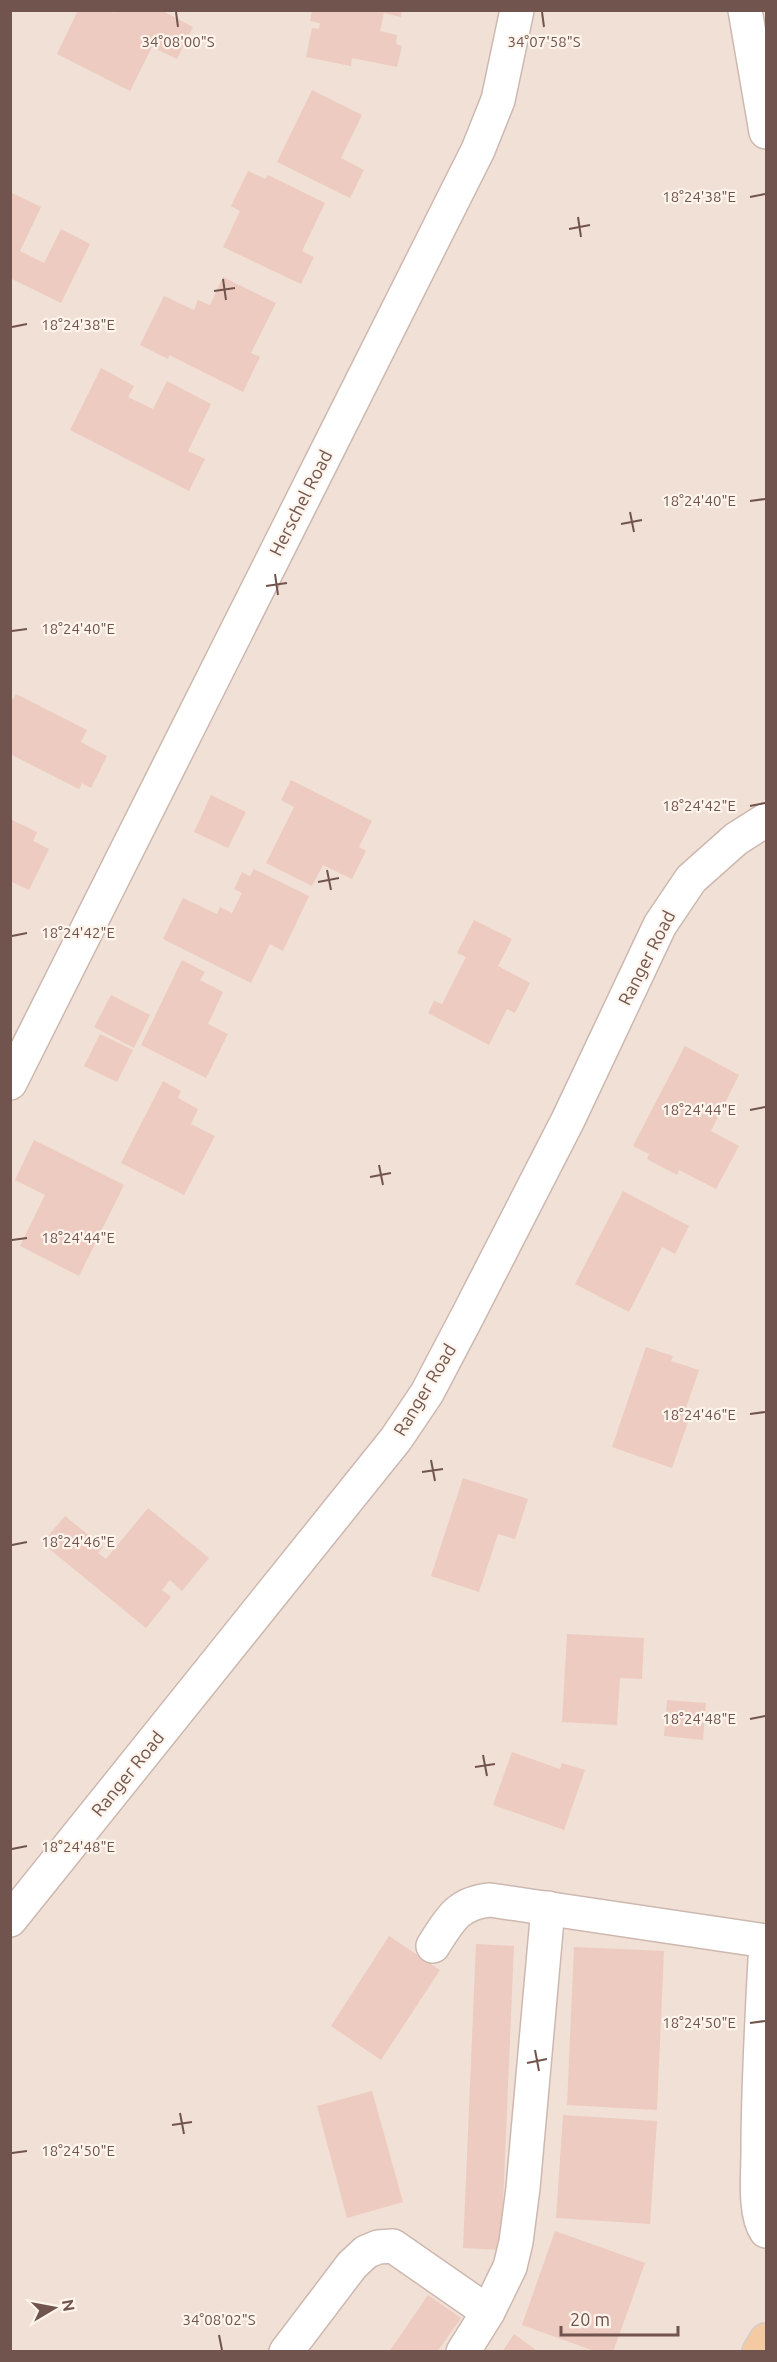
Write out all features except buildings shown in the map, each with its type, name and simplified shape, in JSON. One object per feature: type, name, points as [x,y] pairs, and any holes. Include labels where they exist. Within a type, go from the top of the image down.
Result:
[{"type":"main road","points":[[759,2352],[766,2340]]},
{"type":"street","name":"Herschel Road","points":[[10,1083],[478,150],[498,100],[517,10]]},
{"type":"street","points":[[745,10],[766,132]]},
{"type":"street","name":"Ranger Road","points":[[10,1920],[396,1438],[427,1393],[568,1120],[660,925],[691,879],[736,839],[766,820]]},
{"type":"street","points":[[432,1946],[454,1914],[477,1901],[490,1900],[766,1942],[758,2077],[758,2202],[766,2231]]},
{"type":"street","points":[[463,2352],[489,2312],[510,2267],[516,2242],[523,2188],[548,1908]]},
{"type":"street","points":[[286,2352],[352,2265],[366,2252],[378,2247],[393,2246],[489,2312]]},
{"type":"shaded area","points":[[11,11],[766,11],[766,2351],[11,2351]]}]
